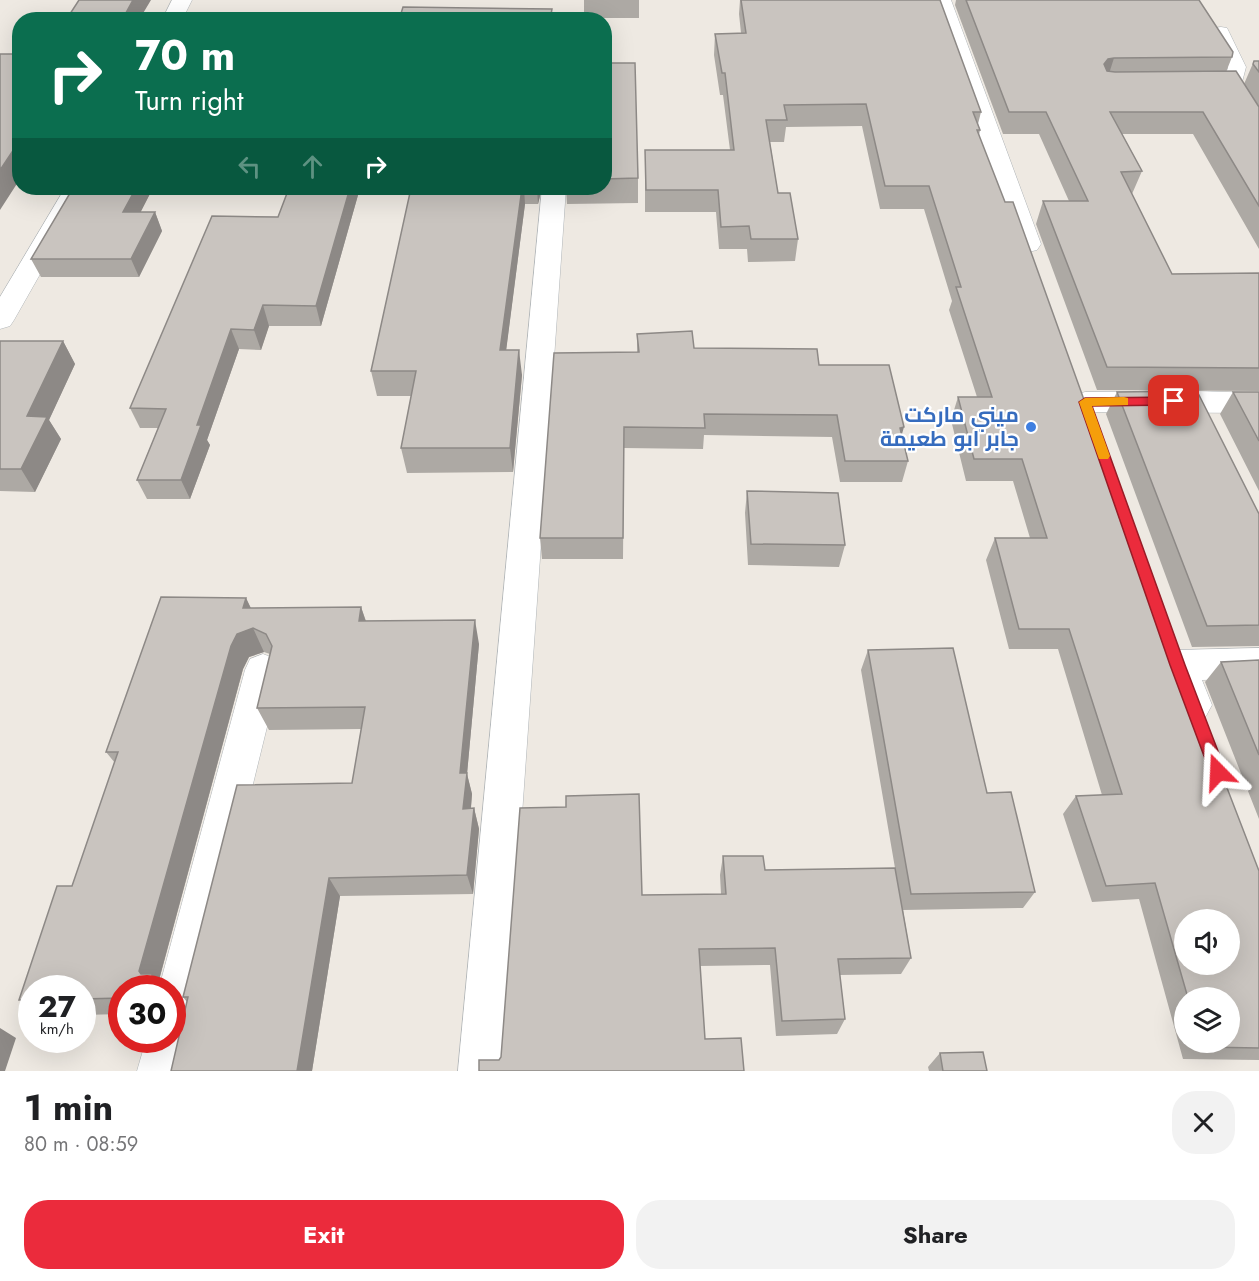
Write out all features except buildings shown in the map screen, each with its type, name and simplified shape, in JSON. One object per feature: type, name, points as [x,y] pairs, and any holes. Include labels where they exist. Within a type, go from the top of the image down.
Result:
[{"type":"street","points":[[940,0],[1036,268]]},
{"type":"street","points":[[0,320],[73,195]]},
{"type":"street","points":[[481,1071],[553,195]]},
{"type":"street","points":[[1196,401],[1212,433]]},
{"type":"street","points":[[1084,402],[1259,403]]},
{"type":"street","points":[[1206,740],[1174,654],[1259,663]]},
{"type":"street","points":[[184,975],[262,670]]},
{"type":"street","points":[[160,1071],[165,1053]]},
{"type":"lane","points":[[1221,32],[1237,67],[1232,86],[1259,128]]},
{"type":"lane","points":[[1209,86],[1232,86]]},
{"type":"slow traffic","points":[[1104,456],[1085,402],[1124,401]]},
{"type":"place","name":"ميني ماركت جابر ابو طعيمة","points":[[1031,427]]},
{"type":"route","points":[[1174,401],[1085,402],[1218,772]]}]
